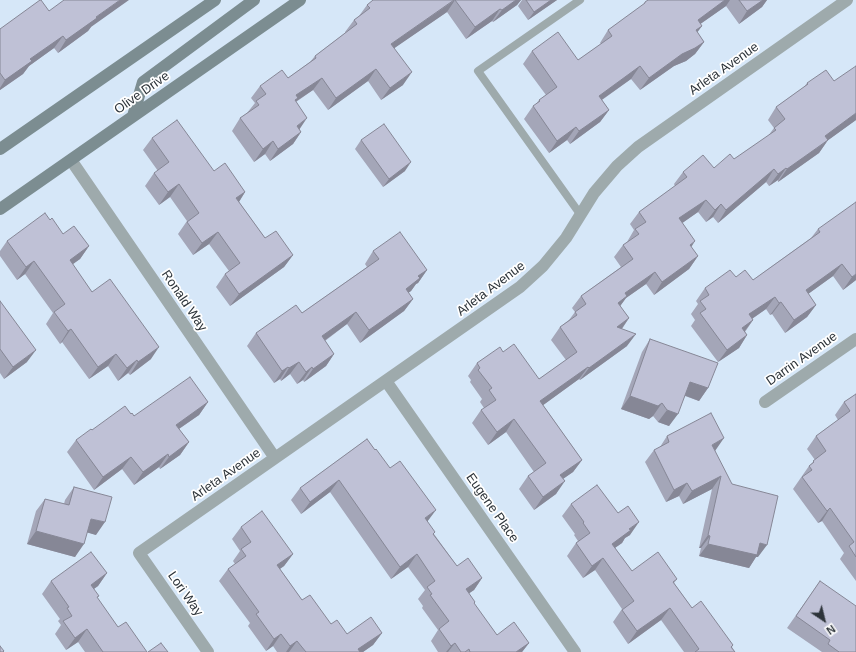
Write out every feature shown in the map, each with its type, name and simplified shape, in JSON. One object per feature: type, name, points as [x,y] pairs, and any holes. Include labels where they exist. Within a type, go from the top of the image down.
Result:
[{"type":"main road","points":[[0,149],[215,0]]},
{"type":"main road","points":[[133,116],[143,82],[254,0]]},
{"type":"main road","name":"Olive Drive","points":[[0,209],[300,0]]},
{"type":"street","name":"Arleta Avenue","points":[[139,553],[520,287],[544,266],[566,238],[594,193],[617,166],[638,147],[847,0]]},
{"type":"street","name":"Ronald Way","points":[[71,160],[275,458]]},
{"type":"street","name":"Darrin Avenue","points":[[765,402],[856,339]]},
{"type":"street","name":"Eugene Place","points":[[386,381],[575,652]]},
{"type":"street","name":"Lori Way","points":[[139,553],[208,652]]},
{"type":"lane","points":[[580,0],[478,71],[580,214]]},
{"type":"building","points":[[40,0],[49,11],[64,0],[120,0],[66,40],[63,36],[30,59],[32,61],[5,80],[0,73],[0,29]]},
{"type":"building","points":[[373,0],[454,0],[391,44],[412,72],[390,88],[376,69],[336,98],[322,78],[296,95],[298,98],[295,100],[307,118],[297,126],[301,132],[278,149],[273,141],[263,149],[240,118],[259,105],[256,101],[266,94],[260,86],[282,70],[288,78],[316,58],[315,56],[357,24],[354,20],[370,8],[367,5]]},
{"type":"building","points":[[455,0],[516,0],[502,10],[500,9],[475,27]]},
{"type":"building","points":[[526,0],[551,0],[534,12]]},
{"type":"building","points":[[648,0],[725,0],[698,20],[702,26],[696,30],[704,42],[682,54],[649,78],[640,66],[599,96],[609,110],[579,131],[576,127],[557,141],[533,106],[557,87],[532,51],[558,32],[578,60],[612,36],[608,30]]},
{"type":"building","points":[[739,0],[763,0],[747,11]]},
{"type":"building","points":[[856,66],[856,113],[825,136],[828,140],[778,174],[774,169],[726,210],[721,204],[715,210],[706,200],[679,218],[695,241],[690,245],[698,256],[662,282],[655,272],[625,293],[627,296],[618,303],[629,318],[617,327],[636,334],[540,401],[582,460],[560,475],[565,481],[543,497],[528,476],[546,463],[514,419],[497,432],[481,410],[496,400],[489,390],[492,388],[478,370],[480,368],[477,363],[500,347],[503,352],[514,344],[539,379],[577,352],[560,327],[577,315],[575,312],[586,304],[581,296],[633,259],[623,245],[639,234],[635,229],[646,222],[639,212],[687,177],[683,172],[703,155],[714,168],[730,154],[734,159],[776,130],[774,128],[785,119],[776,107],[826,70],[834,81]]},
{"type":"building","points":[[177,120],[214,171],[225,163],[245,192],[236,198],[265,238],[276,231],[293,255],[239,294],[225,274],[240,263],[218,232],[202,243],[187,222],[199,213],[179,184],[168,192],[154,173],[169,162],[152,138]]},
{"type":"building","points":[[384,124],[411,162],[389,179],[361,140]]},
{"type":"building","points":[[856,202],[856,274],[852,277],[842,264],[806,290],[816,305],[794,320],[781,302],[779,303],[775,297],[749,314],[753,320],[742,328],[747,335],[727,350],[700,313],[706,309],[700,301],[709,295],[705,288],[730,270],[736,277],[745,270],[753,280],[820,232],[818,229]]},
{"type":"building","points":[[45,213],[50,220],[52,218],[63,234],[74,226],[89,246],[70,260],[92,292],[110,279],[159,347],[138,362],[137,360],[127,368],[116,354],[98,367],[71,329],[68,331],[54,312],[65,304],[34,261],[26,267],[7,241]]},
{"type":"building","points":[[400,232],[427,270],[418,276],[420,278],[406,289],[413,299],[369,330],[356,312],[322,336],[334,354],[313,369],[312,367],[306,372],[299,362],[282,371],[256,333],[296,305],[302,313],[379,259],[373,251]]},
{"type":"building","points":[[0,301],[36,350],[13,367],[0,349]]},
{"type":"building","points":[[650,339],[718,363],[708,388],[690,382],[678,414],[667,410],[662,403],[658,406],[630,396]]},
{"type":"building","points":[[190,377],[208,402],[176,425],[189,442],[169,457],[168,454],[143,472],[131,457],[103,477],[76,440],[125,406],[134,416]]},
{"type":"building","points":[[856,394],[856,557],[849,546],[854,542],[830,508],[827,511],[802,477],[812,470],[809,466],[814,462],[813,461],[826,451],[816,436],[850,411],[844,402]]},
{"type":"building","points":[[711,413],[724,438],[712,445],[732,484],[778,496],[767,545],[760,543],[757,555],[708,544],[710,536],[708,535],[721,476],[692,491],[687,483],[674,490],[654,450],[669,442],[667,436]]},
{"type":"building","points":[[367,439],[390,468],[400,461],[436,510],[425,518],[435,532],[433,534],[457,566],[468,558],[482,578],[466,589],[497,635],[514,622],[529,643],[516,652],[470,652],[469,649],[465,652],[461,652],[455,643],[451,646],[439,629],[449,621],[430,595],[432,594],[427,587],[435,581],[417,554],[400,567],[339,480],[310,502],[300,488]]},
{"type":"building","points":[[597,485],[618,513],[628,506],[639,522],[612,544],[632,571],[658,552],[677,579],[673,582],[692,608],[701,601],[733,645],[731,647],[735,652],[695,652],[699,649],[670,608],[637,631],[622,610],[634,601],[603,558],[592,566],[576,543],[590,533],[571,504]]},
{"type":"building","points":[[74,487],[112,497],[105,522],[91,519],[84,544],[36,531],[45,499],[69,505]]},
{"type":"building","points":[[262,511],[293,554],[277,565],[302,600],[310,595],[331,624],[337,620],[347,634],[371,617],[382,633],[358,649],[360,652],[306,652],[297,641],[290,646],[281,634],[274,639],[256,614],[259,612],[228,569],[246,556],[241,549],[251,542],[241,527]]},
{"type":"building","points":[[91,552],[107,573],[91,585],[99,596],[97,597],[118,627],[126,622],[147,652],[103,652],[87,629],[75,638],[63,621],[72,616],[67,608],[69,607],[51,581]]},
{"type":"building","points":[[820,581],[856,606],[856,652],[839,652],[828,644],[830,640],[796,616]]},
{"type":"building","points":[[161,643],[168,652],[148,652]]},
{"type":"building","points":[[0,646],[4,651],[3,652],[0,652]]}]
